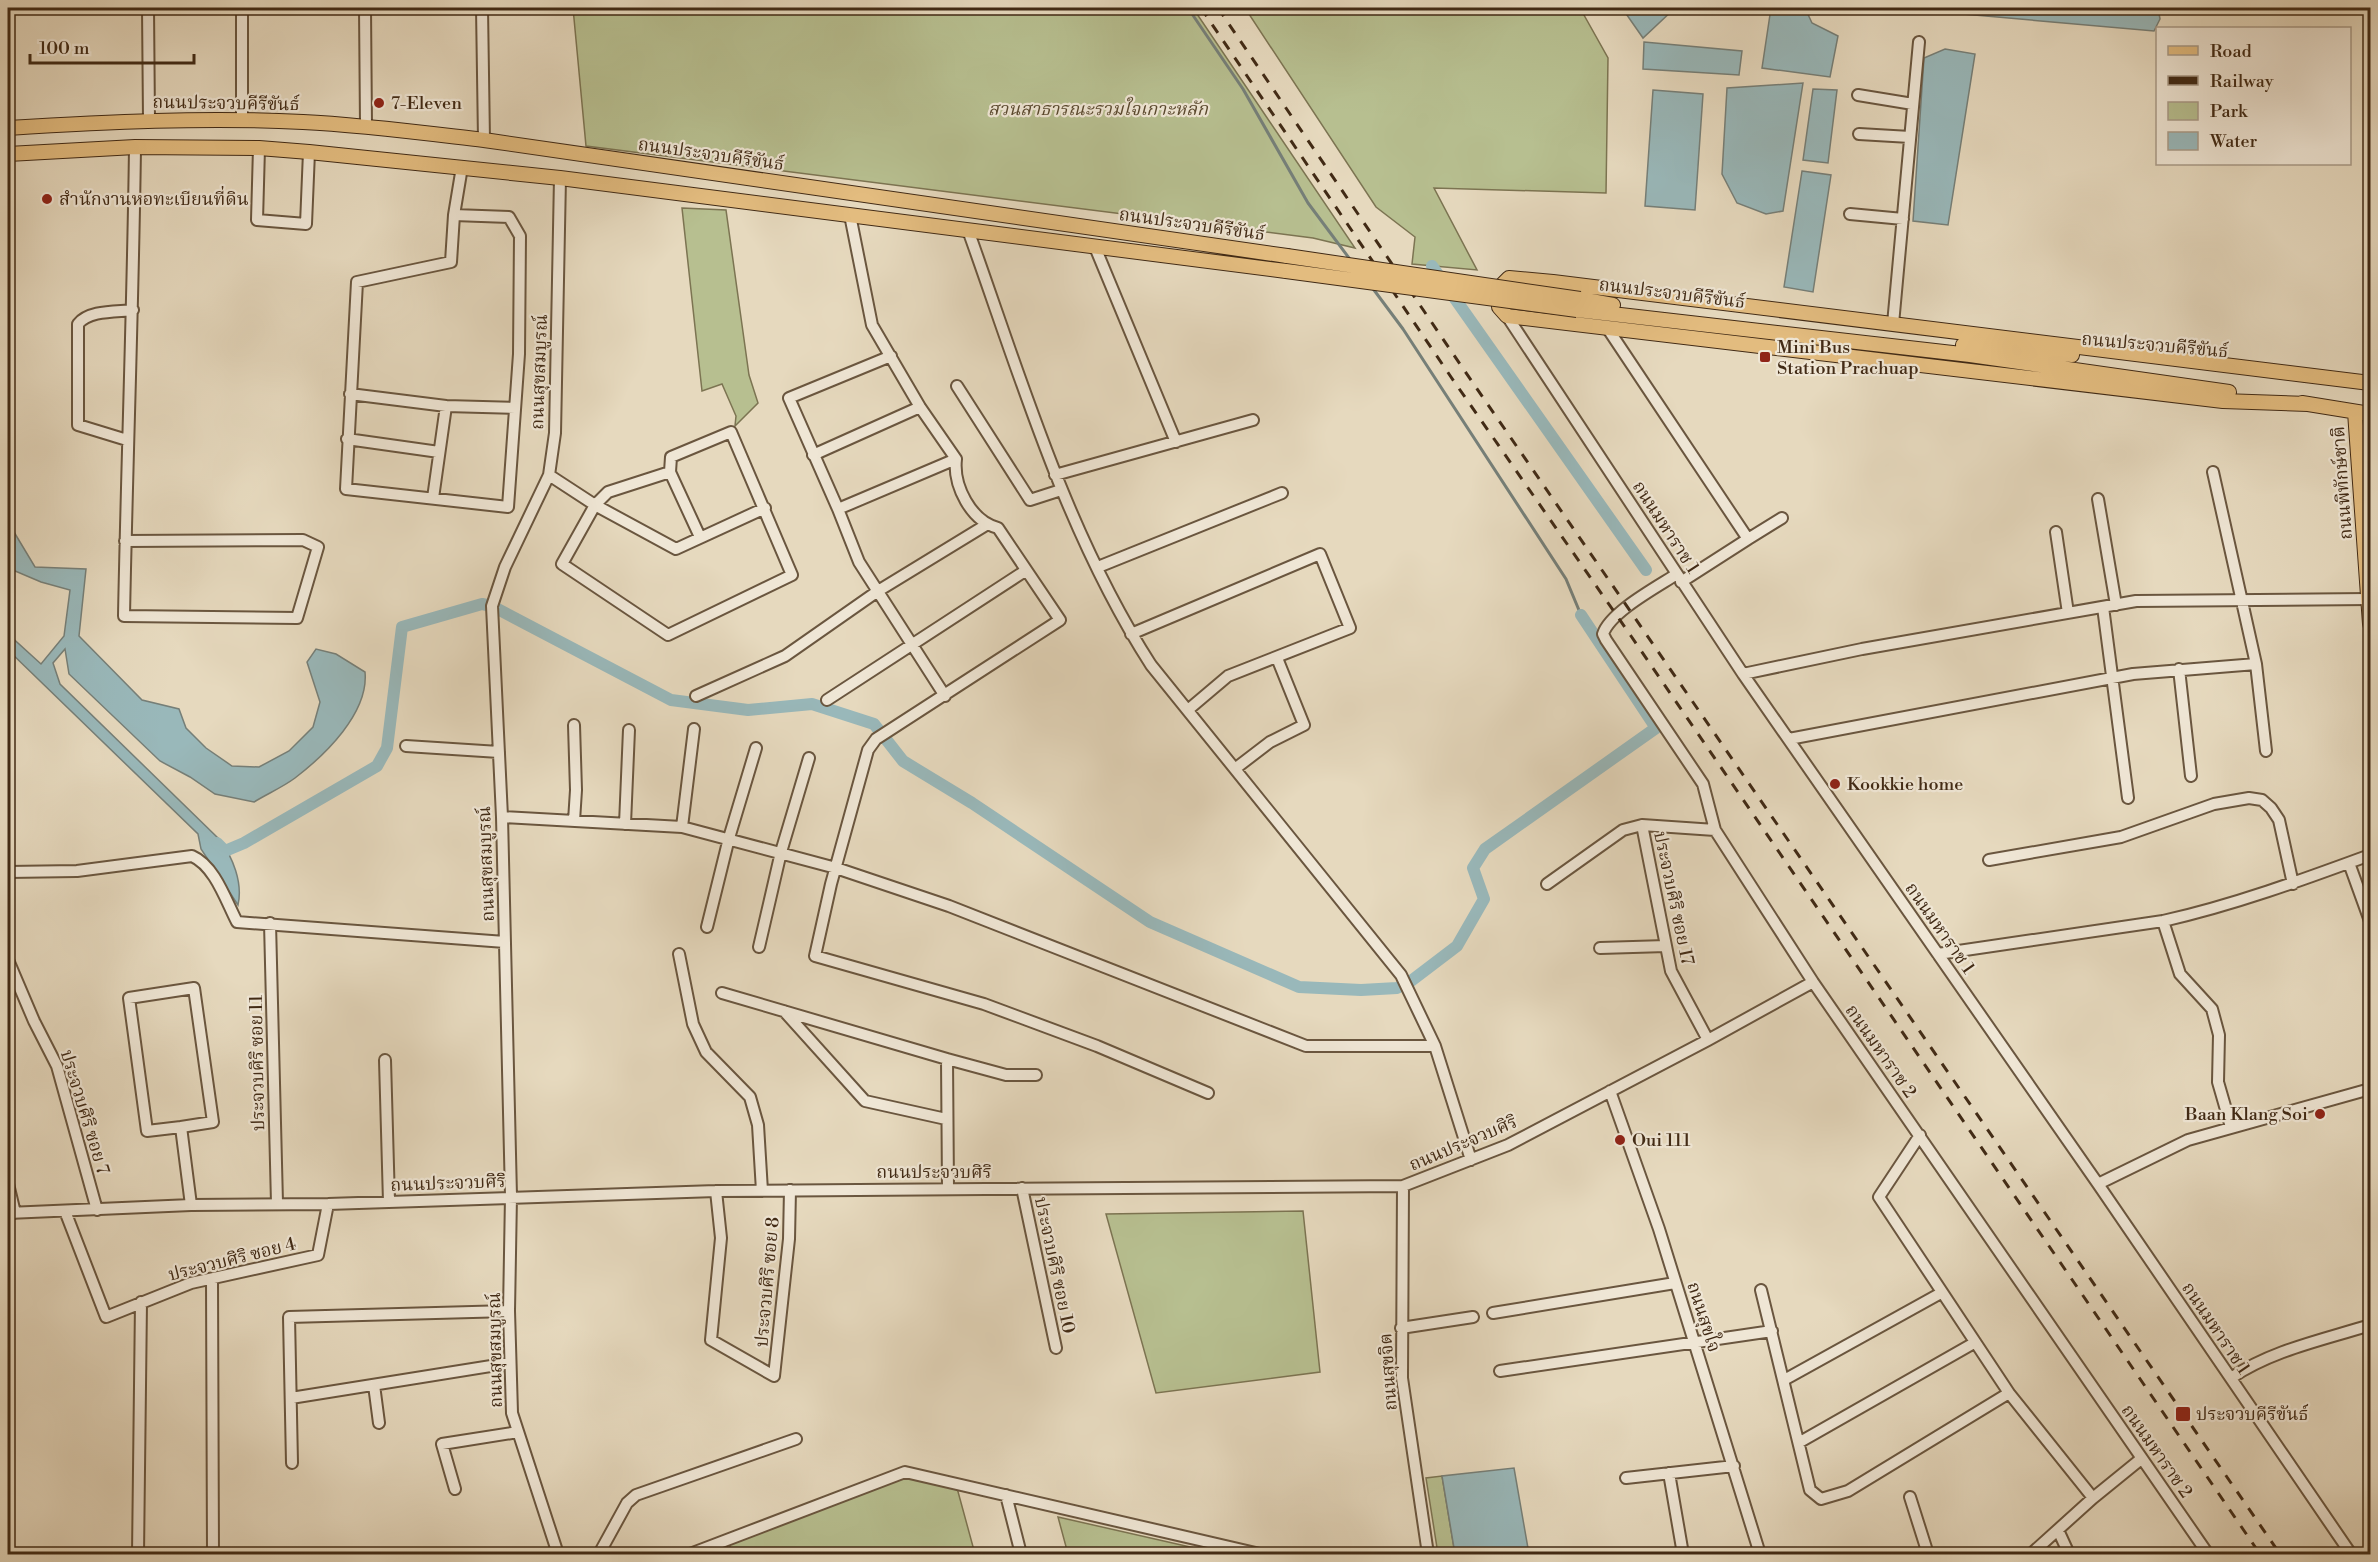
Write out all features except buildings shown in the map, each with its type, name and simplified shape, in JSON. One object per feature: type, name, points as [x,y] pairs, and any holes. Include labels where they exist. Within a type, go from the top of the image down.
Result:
[{"type":"main road","name":"ถนนประจวบคีรีขันธ์","points":[[8,128],[149,120],[242,120],[366,126],[484,140],[1287,256],[1579,304],[1597,303],[1974,346],[2370,384]]},
{"type":"main road","name":"ถนนประจวบคีรีขันธ์","points":[[8,154],[135,147],[259,148],[462,166],[1286,271],[1579,304],[1970,355],[2370,414]]},
{"type":"main road","points":[[2308,404],[2223,401],[1507,316],[1499,307],[1499,288],[1509,278],[1694,298],[2370,384]]},
{"type":"main road","name":"ถนนพิทักษ์ชาติ","points":[[2355,412],[2370,620]]},
{"type":"street","points":[[148,8],[149,120]]},
{"type":"street","points":[[242,8],[242,120]]},
{"type":"street","points":[[365,8],[366,126]]},
{"type":"street","points":[[482,8],[484,140]]},
{"type":"street","points":[[1893,324],[1919,42]]},
{"type":"street","points":[[1858,95],[1913,104]]},
{"type":"street","points":[[1860,134],[1910,137]]},
{"type":"street","points":[[125,541],[303,540],[318,547],[297,618],[124,616],[125,541],[127,440],[133,310],[135,147]]},
{"type":"street","points":[[259,148],[257,220],[306,224],[309,152]]},
{"type":"street","points":[[454,215],[509,217],[520,237],[519,354],[508,507],[346,489],[357,282],[451,262],[454,215],[462,166]]},
{"type":"street","name":"ถนนสุขสมบูรณ์","points":[[558,1554],[512,1413],[509,1311],[511,1196],[502,817],[492,606],[505,567],[549,475],[555,433],[560,178]]},
{"type":"street","points":[[1850,214],[1903,219]]},
{"type":"street","points":[[850,215],[873,325],[920,407],[956,459],[955,472],[968,505],[986,525],[998,528],[1060,620],[876,739],[868,750],[815,956],[984,1004],[1097,1046],[1208,1093]]},
{"type":"street","points":[[968,230],[1061,490],[1131,634],[1151,665],[1189,709],[1401,975],[1435,1046],[1472,1160]]},
{"type":"street","points":[[1095,246],[1176,442]]},
{"type":"street","points":[[127,440],[78,425],[78,324],[84,318],[93,315],[133,310]]},
{"type":"street","name":"ถนนมหาราช 1","points":[[1507,316],[1743,674],[2098,1184],[2351,1554]]},
{"type":"street","points":[[1608,328],[1748,539]]},
{"type":"street","points":[[891,356],[789,398],[859,562],[945,696]]},
{"type":"street","points":[[957,386],[1030,501],[1061,490]]},
{"type":"street","points":[[350,394],[446,406],[515,408]]},
{"type":"street","points":[[433,498],[446,406]]},
{"type":"street","points":[[813,455],[920,407]]},
{"type":"street","points":[[1055,475],[1254,420]]},
{"type":"street","points":[[670,472],[608,492],[595,505],[562,564],[668,635],[792,575],[731,432],[671,457],[670,472],[700,537]]},
{"type":"street","points":[[347,439],[439,452]]},
{"type":"street","points":[[838,509],[956,459]]},
{"type":"street","points":[[2213,472],[2256,664],[2266,751]]},
{"type":"street","points":[[549,475],[595,505],[676,549],[765,508]]},
{"type":"street","points":[[1098,567],[1282,493]]},
{"type":"street","points":[[2098,499],[2116,605]]},
{"type":"street","points":[[1679,578],[1782,518]]},
{"type":"street","points":[[696,696],[785,656],[878,591],[986,525]]},
{"type":"street","points":[[2056,532],[2068,613]]},
{"type":"street","points":[[1131,634],[1320,554],[1350,628],[1228,676],[1189,709]]},
{"type":"street","points":[[827,700],[911,643],[1025,571]]},
{"type":"street","name":"ถนนมหาราช 2","points":[[1679,578],[1638,600],[1609,623],[1604,634],[1703,784],[1715,830],[1814,982],[2208,1554]]},
{"type":"street","points":[[1743,674],[1862,649],[2136,601],[2369,599]]},
{"type":"street","points":[[2103,607],[2128,798]]},
{"type":"street","points":[[1236,768],[1270,742],[1304,725],[1277,658]]},
{"type":"street","points":[[1789,739],[2112,677],[2179,669],[2256,664]]},
{"type":"street","points":[[2179,669],[2191,776]]},
{"type":"street","points":[[574,725],[576,790],[574,821]]},
{"type":"street","points":[[682,827],[694,729]]},
{"type":"street","points":[[626,824],[629,730]]},
{"type":"street","points":[[406,746],[499,752]]},
{"type":"street","points":[[707,927],[729,838],[756,748]]},
{"type":"street","points":[[759,947],[781,852],[809,758]]},
{"type":"street","points":[[1989,860],[2121,837],[2214,804],[2249,798],[2262,800],[2279,820],[2293,884]]},
{"type":"street","points":[[502,817],[682,827],[729,838],[837,868],[949,906],[1306,1046],[1435,1046]]},
{"type":"street","points":[[1547,884],[1623,830],[1642,825],[1715,830]]},
{"type":"street","name":"ประจวบศิริ ซอย 17","points":[[1642,825],[1671,971],[1708,1040]]},
{"type":"street","points":[[1938,954],[2163,921],[2293,884],[2370,855]]},
{"type":"street","points":[[8,872],[77,871],[192,856],[202,860],[237,922],[505,942]]},
{"type":"street","points":[[2349,863],[2370,921]]},
{"type":"street","points":[[2163,921],[2180,974],[2212,1009],[2219,1035],[2218,1082],[2231,1127]]},
{"type":"street","name":"ประจวบศิริ ซอย 11","points":[[270,923],[278,1203]]},
{"type":"street","points":[[1600,948],[1666,946]]},
{"type":"street","points":[[679,954],[693,1024],[706,1052],[750,1097],[758,1125],[762,1191]]},
{"type":"street","name":"ประจวบศิริ ซอย 7","points":[[8,960],[57,1066],[97,1210]]},
{"type":"street","name":"ถนนประจวบศิริ","points":[[11,1213],[192,1205],[328,1204],[511,1196],[716,1191],[1403,1186],[1508,1144],[1814,982]]},
{"type":"street","points":[[194,988],[213,1122],[181,1127],[147,1131],[129,998],[194,988]]},
{"type":"street","points":[[722,993],[1006,1075],[1036,1075]]},
{"type":"street","points":[[784,1011],[865,1101],[946,1119]]},
{"type":"street","points":[[947,1059],[948,1188]]},
{"type":"street","points":[[385,1060],[389,1202]]},
{"type":"street","points":[[2098,1184],[2188,1140],[2370,1089]]},
{"type":"street","name":"ถนนสุขใจ","points":[[1610,1091],[1659,1229],[1760,1554]]},
{"type":"street","points":[[181,1127],[192,1205]]},
{"type":"street","points":[[1920,1135],[1879,1197],[2009,1393],[2093,1498]]},
{"type":"street","points":[[8,1184],[11,1213]]},
{"type":"street","name":"ถนนสุขจิต","points":[[1403,1186],[1402,1378],[1428,1554]]},
{"type":"street","name":"ประจวบศิริ ซอย 10","points":[[1022,1188],[1056,1348]]},
{"type":"street","name":"ประจวบศิริ ซอย 8","points":[[716,1191],[721,1239],[711,1340],[774,1376],[789,1239],[790,1190]]},
{"type":"street","name":"ประจวบศิริ ซอย 4","points":[[65,1211],[106,1317],[191,1284],[318,1255],[328,1204]]},
{"type":"street","points":[[212,1279],[213,1554]]},
{"type":"street","points":[[1493,1313],[1675,1283]]},
{"type":"street","points":[[1761,1290],[1810,1490],[1821,1498],[1848,1491],[2009,1393]]},
{"type":"street","points":[[1784,1380],[1941,1293]]},
{"type":"street","points":[[138,1554],[141,1302]]},
{"type":"street","points":[[292,1463],[289,1317],[509,1311]]},
{"type":"street","points":[[1401,1328],[1473,1317]]},
{"type":"street","points":[[2231,1378],[2249,1365],[2269,1357],[2370,1325]]},
{"type":"street","points":[[1500,1371],[1772,1331]]},
{"type":"street","points":[[1800,1442],[1974,1342]]},
{"type":"street","points":[[291,1398],[510,1363]]},
{"type":"street","points":[[374,1385],[379,1423]]},
{"type":"street","points":[[456,1489],[442,1444],[518,1432]]},
{"type":"street","points":[[599,1554],[627,1503],[636,1495],[796,1439]]},
{"type":"street","points":[[2031,1554],[2093,1498],[2141,1459]]},
{"type":"street","points":[[1626,1478],[1734,1466]]},
{"type":"street","points":[[690,1554],[905,1472],[1260,1554]]},
{"type":"street","points":[[1668,1473],[1683,1554]]},
{"type":"street","points":[[1006,1495],[1021,1554]]},
{"type":"street","points":[[1910,1497],[1928,1554]]},
{"type":"street","points":[[2058,1530],[2069,1554]]},
{"type":"green space","name":"สวนสาธารณะรวมใจเกาะหลัก","points":[[573,8],[1193,8],[1355,248],[1313,238],[586,146]]},
{"type":"green space","points":[[1245,8],[1307,8],[1308,11],[1324,8],[1580,8],[1608,58],[1606,193],[1434,188],[1477,270],[1412,264],[1415,237],[1376,207]]},
{"type":"green space","points":[[682,208],[726,210],[749,375],[758,403],[735,426],[736,416],[722,384],[702,391]]},
{"type":"green space","points":[[1303,1211],[1320,1372],[1156,1393],[1106,1214]]},
{"type":"green space","points":[[1442,1476],[1455,1554],[1438,1554],[1426,1478]]},
{"type":"green space","points":[[905,1477],[957,1488],[975,1554],[732,1554],[729,1543]]},
{"type":"green space","points":[[1058,1517],[1221,1554],[1068,1554]]},
{"type":"water","points":[[1622,8],[1675,8],[1643,38]]},
{"type":"water","points":[[1771,8],[1805,8],[1812,23],[1838,36],[1830,77],[1762,68]]},
{"type":"water","points":[[1923,8],[2158,8],[2160,19],[2154,31],[1929,11]]},
{"type":"water","points":[[1644,42],[1742,51],[1739,75],[1643,69]]},
{"type":"water","points":[[1945,49],[1975,54],[1948,225],[1913,221],[1924,58]]},
{"type":"water","points":[[1803,83],[1783,211],[1766,214],[1737,203],[1722,174],[1727,88]]},
{"type":"water","points":[[1813,89],[1837,90],[1828,163],[1803,160]]},
{"type":"water","points":[[1653,90],[1703,94],[1695,210],[1645,206]]},
{"type":"water","points":[[1802,171],[1831,175],[1813,292],[1784,287]]},
{"type":"water","points":[[8,522],[35,567],[86,569],[79,636],[142,700],[179,709],[186,728],[206,748],[232,766],[259,767],[289,751],[313,727],[320,702],[307,662],[316,649],[336,654],[365,672],[360,703],[343,732],[319,758],[295,778],[254,802],[215,794],[160,761],[69,674],[65,649],[53,663],[60,684],[219,839],[236,870],[239,888],[238,905],[201,849],[198,834],[8,650],[8,634],[41,664],[64,636],[70,590],[41,582],[8,568]]},
{"type":"water","points":[[1514,1468],[1529,1554],[1455,1554],[1442,1476]]},
{"type":"waterway","points":[[1188,8],[1243,89],[1308,203],[1352,262]]},
{"type":"waterway","points":[[1432,266],[1646,570]]},
{"type":"waterway","points":[[1371,286],[1403,329],[1566,579],[1581,615]]},
{"type":"waterway","points":[[217,843],[225,851],[244,843],[377,766],[387,748],[402,627],[482,604],[492,606],[671,700],[748,710],[812,704],[874,724],[903,761],[972,803],[1150,922],[1299,987],[1361,990],[1397,988],[1411,981],[1457,946],[1484,899],[1473,868],[1485,849],[1656,728],[1581,615]]},
{"type":"railway","points":[[1201,8],[1451,377],[2260,1554]]},
{"type":"railway","points":[[1218,8],[1462,367],[2280,1554]]},
{"type":"place","name":"7-Eleven","points":[[379,103]]},
{"type":"place","name":"สำนักงานหอทะเบียนที่ดิน","points":[[47,199]]},
{"type":"place","name":"Mini Bus Station Prachuap","points":[[1765,357]]},
{"type":"place","name":"Kookkie home","points":[[1835,784]]},
{"type":"place","name":"Baan Klang Soi","points":[[2320,1114]]},
{"type":"place","name":"Oui 111","points":[[1620,1140]]},
{"type":"place","name":"ประจวบคีรีขันธ์","points":[[2183,1414]]}]
